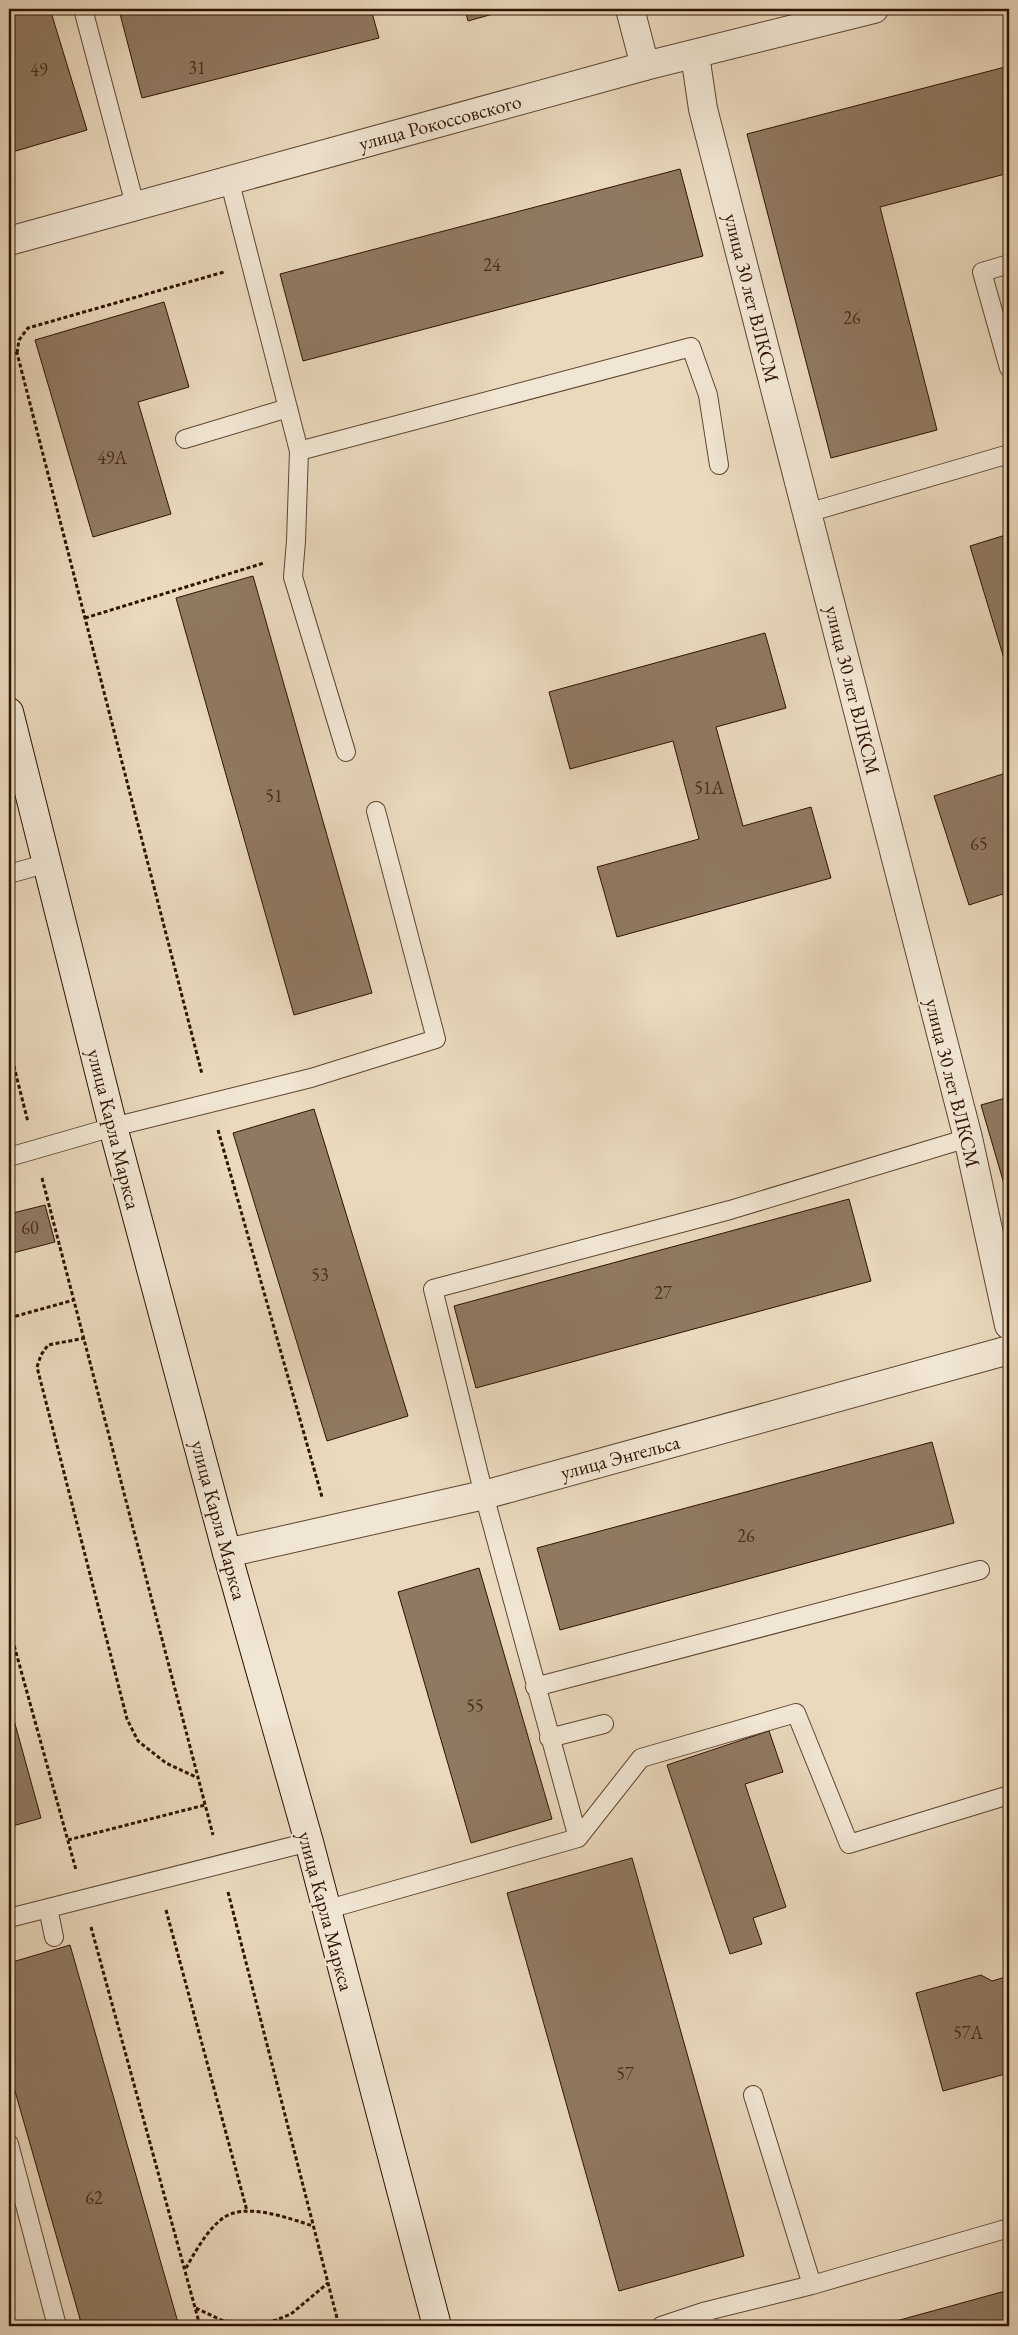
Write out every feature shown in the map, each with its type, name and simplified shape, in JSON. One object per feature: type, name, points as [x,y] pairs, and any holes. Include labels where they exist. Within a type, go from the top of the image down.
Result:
[{"type":"street","points":[[630,9],[645,66]]},
{"type":"street","name":"улица Рокоссовского","points":[[9,241],[645,66],[874,9]]},
{"type":"street","name":"улица 30 лет ВЛКСМ","points":[[695,55],[703,109],[968,1138],[1009,1325]]},
{"type":"street","name":"улица Карла Маркса","points":[[9,712],[113,1127],[227,1553],[309,1842],[325,1910],[437,2326]]},
{"type":"street","name":"улица Энгельса","points":[[227,1553],[484,1495],[1009,1350]]},
{"type":"lane","points":[[83,9],[135,206]]},
{"type":"lane","points":[[229,179],[299,451],[293,577],[346,752]]},
{"type":"lane","points":[[1009,264],[982,272],[1009,368]]},
{"type":"lane","points":[[299,451],[691,347],[708,395],[720,465]]},
{"type":"lane","points":[[184,439],[288,408]]},
{"type":"lane","points":[[807,513],[1009,454]]},
{"type":"lane","points":[[9,1157],[113,1127],[311,1078],[436,1039],[376,811]]},
{"type":"lane","points":[[9,874],[48,863]]},
{"type":"lane","points":[[578,1838],[535,1687],[484,1495],[433,1289],[730,1210],[968,1138]]},
{"type":"lane","points":[[535,1687],[980,1570]]},
{"type":"lane","points":[[325,1910],[578,1838],[641,1758],[796,1713],[849,1844],[1009,1795]]},
{"type":"lane","points":[[549,1738],[604,1724]]},
{"type":"lane","points":[[9,1918],[309,1842]]},
{"type":"lane","points":[[48,1908],[54,1937]]},
{"type":"lane","points":[[753,2095],[812,2285]]},
{"type":"lane","points":[[9,2144],[57,2326]]},
{"type":"lane","points":[[661,2326],[705,2319],[812,2285],[1009,2228]]},
{"type":"path","points":[[251,265],[28,328],[19,340],[16,353],[210,1103],[331,1530]]},
{"type":"path","points":[[9,356],[16,353]]},
{"type":"path","points":[[85,618],[295,553]]},
{"type":"path","points":[[9,1047],[339,2326]]},
{"type":"path","points":[[9,1318],[74,1300]]},
{"type":"path","points":[[85,1338],[48,1345],[41,1355],[37,1367],[125,1709],[138,1741],[166,1763],[198,1778]]},
{"type":"path","points":[[9,1626],[200,2326]]},
{"type":"path","points":[[68,1840],[205,1805]]},
{"type":"path","points":[[158,1880],[247,2211]]},
{"type":"path","points":[[185,2269],[197,2249],[223,2218],[247,2211],[267,2213],[314,2226]]},
{"type":"path","points":[[261,2326],[276,2324],[328,2283]]},
{"type":"path","points":[[195,2308],[221,2320],[252,2326]]},
{"type":"building","points":[[9,9],[50,9],[87,130],[9,153]]},
{"type":"building","points":[[371,9],[379,38],[142,98],[119,10]]},
{"type":"building","points":[[465,9],[511,9],[468,21]]},
{"type":"building","points":[[1009,66],[1009,173],[880,207],[937,430],[831,458],[747,134]]},
{"type":"building","points":[[680,169],[703,256],[303,361],[280,274]]},
{"type":"building","points":[[164,302],[189,387],[138,402],[171,514],[93,537],[35,340]]},
{"type":"building","points":[[1009,534],[1009,675],[970,546]]},
{"type":"building","points":[[253,576],[372,993],[294,1015],[176,598]]},
{"type":"building","points":[[765,633],[786,708],[716,727],[743,826],[811,807],[831,878],[617,937],[597,867],[699,839],[673,741],[570,769],[549,692]]},
{"type":"building","points":[[1009,772],[1009,892],[969,905],[934,796]]},
{"type":"building","points":[[1009,1097],[1009,1201],[981,1105]]},
{"type":"building","points":[[314,1109],[408,1416],[327,1441],[233,1133]]},
{"type":"building","points":[[849,1199],[871,1281],[476,1388],[454,1306]]},
{"type":"building","points":[[45,1205],[55,1242],[9,1254],[9,1214]]},
{"type":"building","points":[[932,1442],[954,1523],[560,1630],[537,1548]]},
{"type":"building","points":[[479,1568],[552,1819],[471,1843],[398,1592]]},
{"type":"building","points":[[9,1702],[41,1818],[9,1827]]},
{"type":"building","points":[[769,1731],[783,1772],[745,1784],[786,1907],[753,1918],[762,1944],[730,1954],[667,1765]]},
{"type":"building","points":[[632,1858],[744,2256],[619,2291],[507,1893]]},
{"type":"building","points":[[70,1945],[179,2326],[82,2326],[9,2070],[9,1963]]},
{"type":"building","points":[[981,1975],[992,1981],[1009,1976],[1009,2073],[943,2091],[916,1993]]},
{"type":"building","points":[[1009,2290],[1009,2326],[878,2326]]}]
